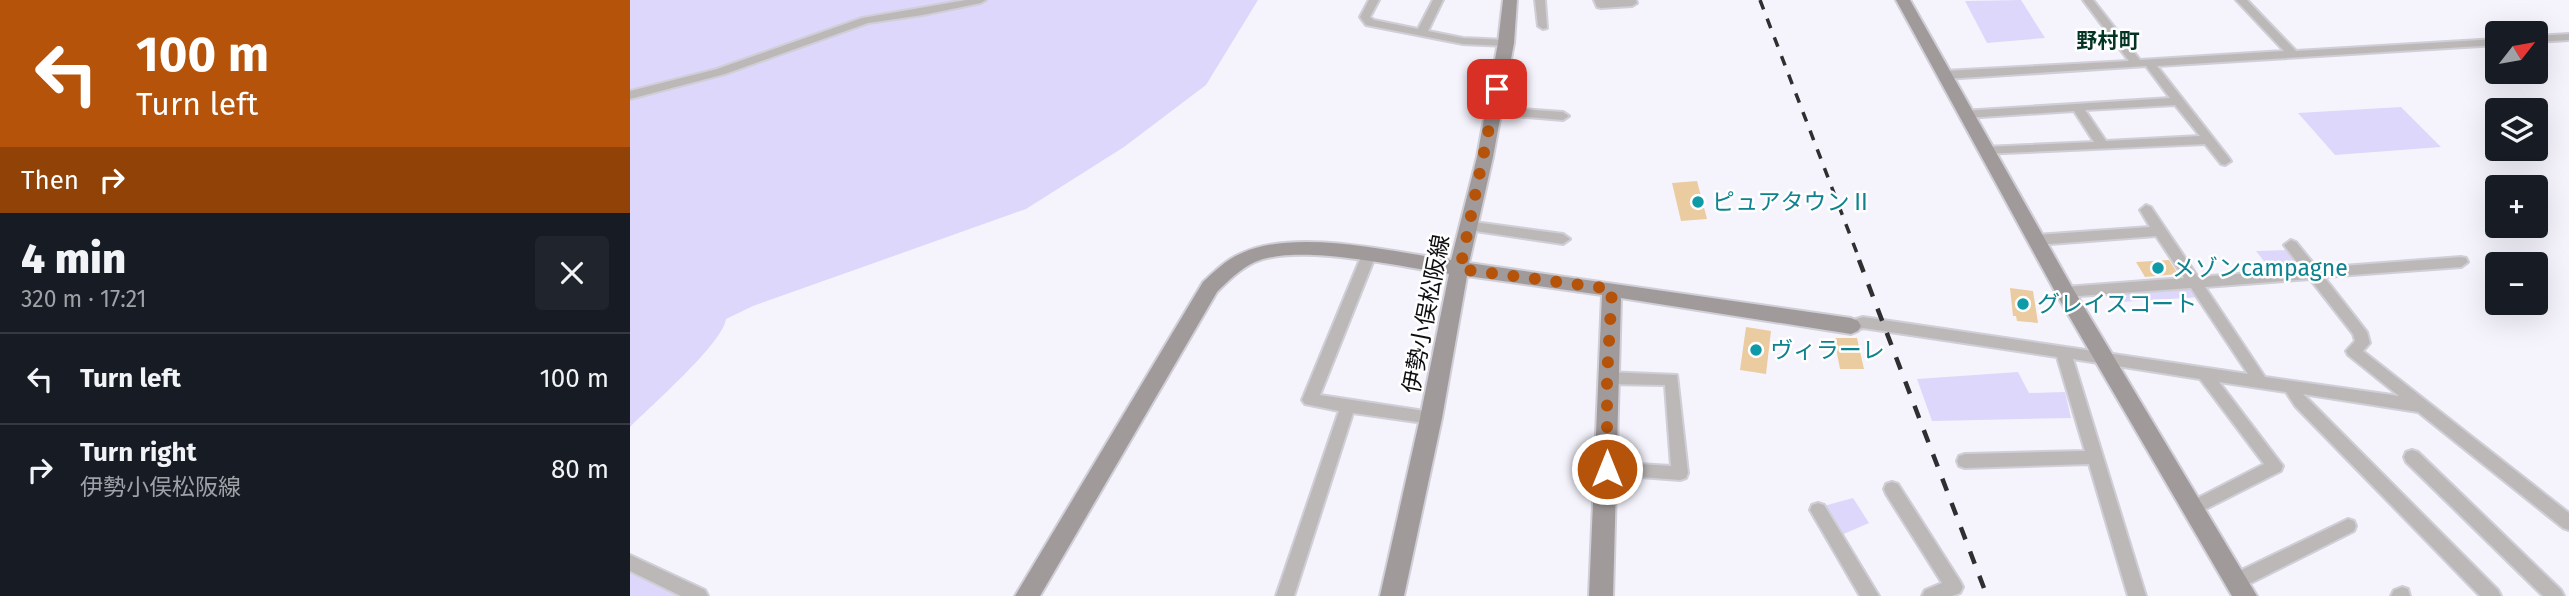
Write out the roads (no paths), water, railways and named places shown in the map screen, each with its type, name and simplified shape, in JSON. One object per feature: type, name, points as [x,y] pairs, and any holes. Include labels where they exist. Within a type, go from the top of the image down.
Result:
[{"type":"street","points":[[630,95],[734,68],[866,20],[981,0]]},
{"type":"street","points":[[1374,0],[1365,17],[1370,23],[1463,41],[1506,43]]},
{"type":"street","points":[[1422,32],[1438,0]]},
{"type":"street","name":"伊勢小俣松阪線","points":[[1392,596],[1431,418],[1467,226],[1477,196],[1506,43],[1510,0]]},
{"type":"street","points":[[1540,0],[1543,26]]},
{"type":"street","points":[[1599,0],[1601,5],[1632,3],[1631,0]]},
{"type":"street","points":[[1903,0],[2065,292],[2240,591],[2348,526]]},
{"type":"street","points":[[2088,0],[2179,101],[2225,161]]},
{"type":"street","points":[[2241,0],[2293,54]]},
{"type":"street","points":[[2548,39],[2569,37]]},
{"type":"street","points":[[1945,75],[2485,43]]},
{"type":"street","points":[[1966,114],[2179,101]]},
{"type":"street","points":[[2077,107],[2102,145]]},
{"type":"street","points":[[1493,111],[1563,116]]},
{"type":"street","points":[[1985,151],[2208,140]]},
{"type":"street","points":[[2146,210],[2260,382]]},
{"type":"street","points":[[1467,226],[1563,239]]},
{"type":"street","points":[[2036,240],[2160,231]]},
{"type":"street","points":[[2291,245],[2360,332],[2363,343],[2353,351],[2569,523]]},
{"type":"street","points":[[1027,596],[1200,301],[1218,278],[1248,256],[1271,250],[1298,248],[1612,289],[1851,326],[1863,323],[2421,406]]},
{"type":"street","points":[[1368,257],[1310,400],[1431,418]]},
{"type":"street","points":[[2065,292],[2460,262]]},
{"type":"street","points":[[1601,596],[1612,289]]},
{"type":"street","points":[[2063,351],[2137,596]]},
{"type":"street","points":[[2193,508],[2275,466],[2204,373]]},
{"type":"street","points":[[1607,378],[1672,379],[1680,473],[1607,469]]},
{"type":"street","points":[[2291,387],[2300,402],[2492,596]]},
{"type":"street","points":[[1285,596],[1348,406]]},
{"type":"street","points":[[1965,461],[2094,457]]},
{"type":"street","points":[[2412,457],[2555,596]]},
{"type":"street","points":[[1892,489],[1954,587],[1931,596]]},
{"type":"street","points":[[1818,510],[1870,596]]},
{"type":"street","points":[[630,563],[699,596]]},
{"type":"railway","points":[[1760,0],[1860,261]]},
{"type":"railway","points":[[1859,260],[1987,596]]},
{"type":"place","name":"ピュアタウンⅡ","points":[[1698,202]]},
{"type":"place","name":"メゾンcampagne","points":[[2158,268]]},
{"type":"place","name":"グレイスコート","points":[[2023,304]]},
{"type":"place","name":"ヴィラーレ","points":[[1756,350]]},
{"type":"district","name":"野村町","points":[[2108,41]]}]
